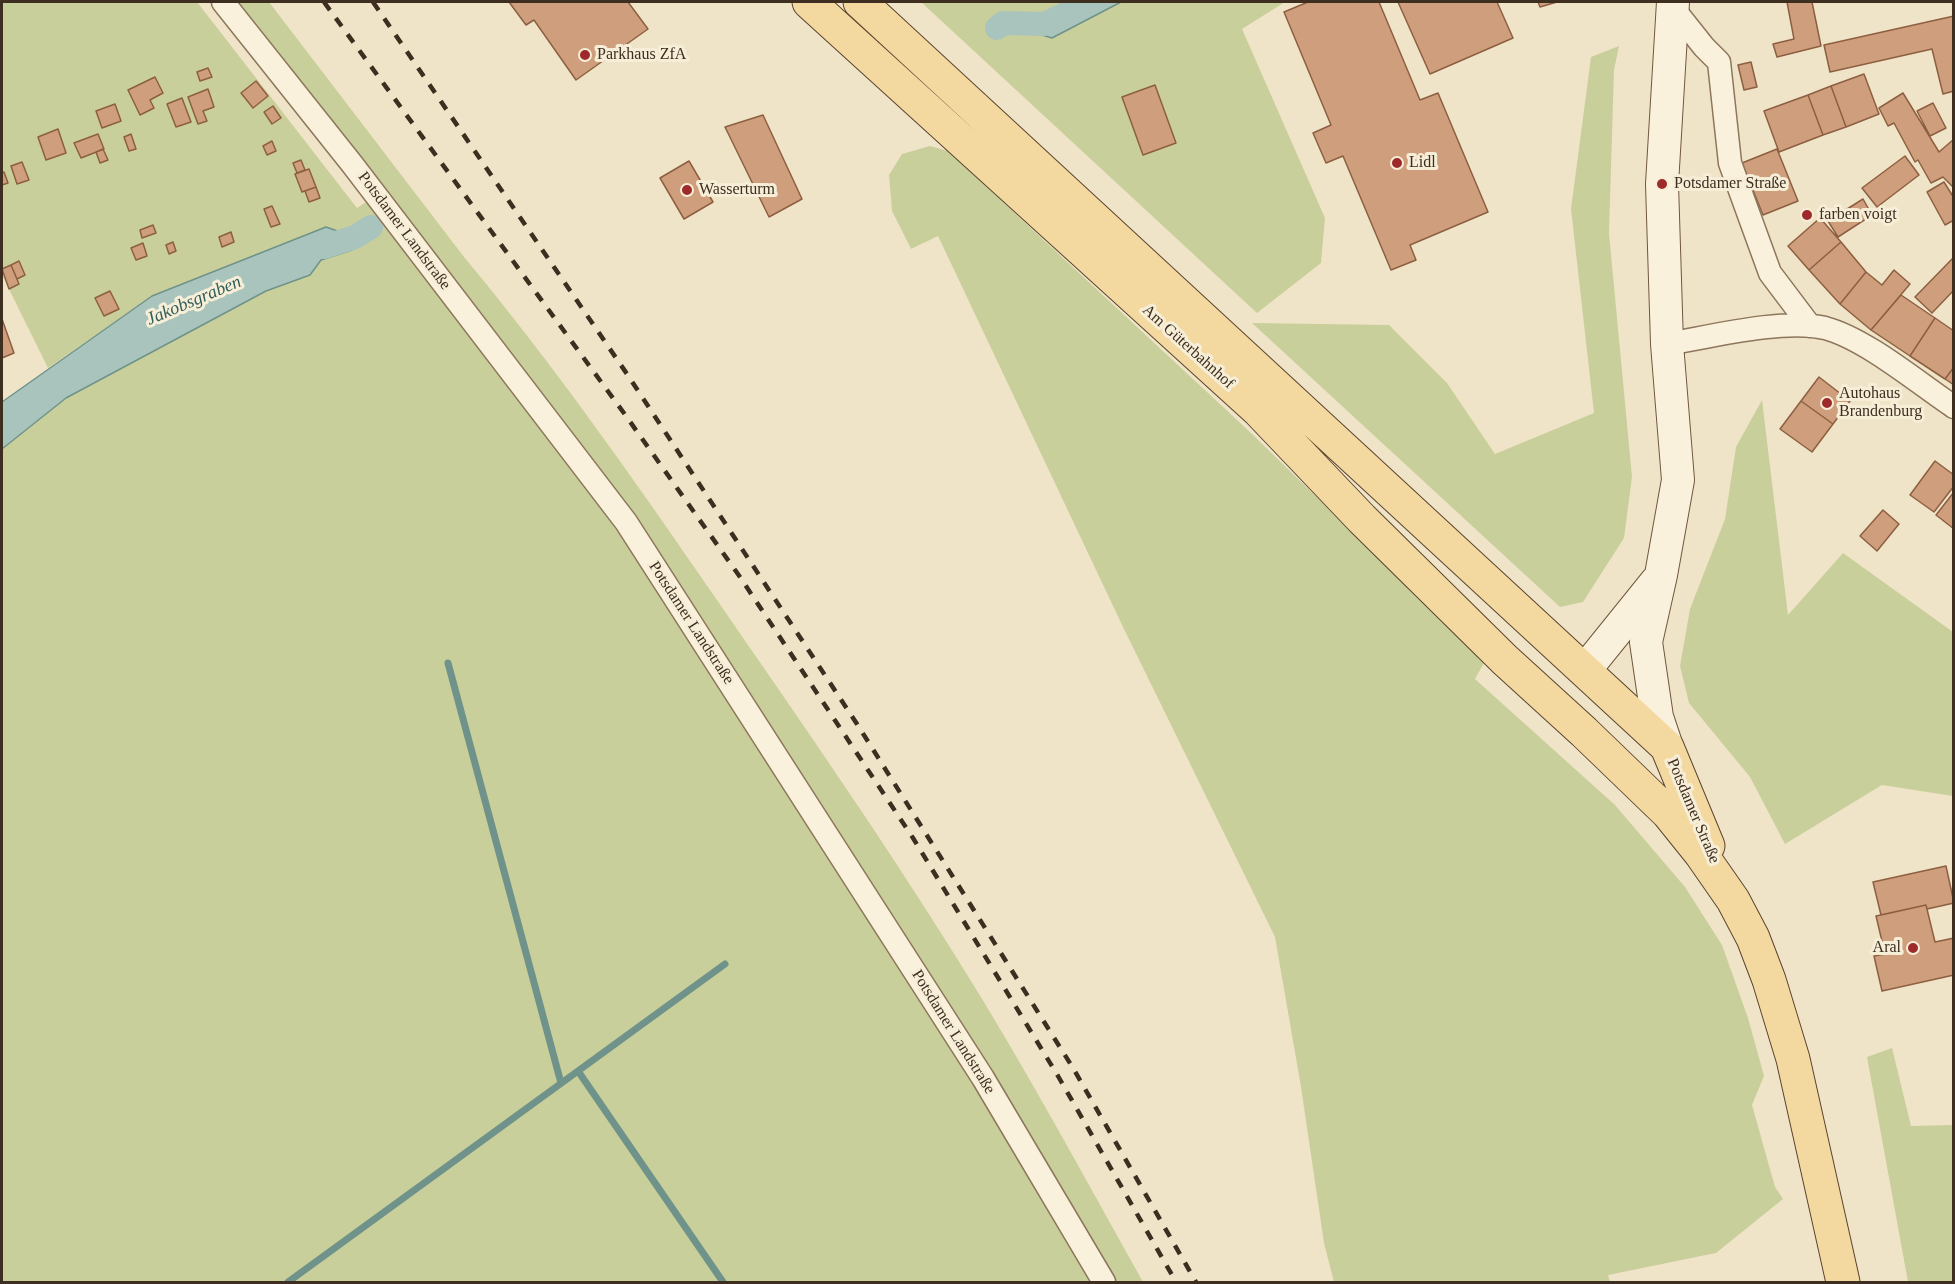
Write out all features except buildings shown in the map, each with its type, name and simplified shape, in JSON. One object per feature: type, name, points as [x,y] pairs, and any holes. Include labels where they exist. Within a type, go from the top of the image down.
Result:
[{"type":"main road","name":"Am Güterbahnhof","points":[[809,2],[1258,410],[1362,519],[1505,660],[1555,705]]},
{"type":"main road","name":"Am Güterbahnhof","points":[[860,2],[1585,670]]},
{"type":"main road","points":[[904,87],[927,63]]},
{"type":"main road","points":[[1555,705],[1585,670]]},
{"type":"main road","name":"Potsdamer Straße","points":[[1585,670],[1667,747],[1727,892]]},
{"type":"main road","name":"Potsdamer Straße","points":[[1555,705],[1668,813],[1701,854],[1727,892],[1753,938],[1793,1059],[1843,1282]]},
{"type":"street","name":"Potsdamer Landstraße","points":[[223,2],[352,164],[626,522],[977,1068],[1104,1282]]},
{"type":"street","points":[[1673,5],[1704,47],[1719,62],[1730,163],[1770,273],[1810,326]]},
{"type":"street","points":[[1667,747],[1657,717],[1646,642],[1678,480],[1666,344],[1662,184],[1673,5]]},
{"type":"street","points":[[1666,344],[1770,327],[1810,326],[1826,329],[1850,338],[1873,351],[1953,408]]},
{"type":"street","points":[[1585,670],[1661,575]]},
{"type":"green space","points":[[2,2],[197,2],[357,208],[384,190],[235,2],[269,2],[595,426],[809,734],[900,869],[982,1000],[1053,1120],[1143,1282],[2,1282],[2,449],[66,398],[266,291],[310,275],[321,260],[352,250],[152,296],[48,368],[2,275]]},
{"type":"green space","points":[[921,2],[1076,2],[1048,14],[1005,23],[1051,38],[1121,2],[1285,2],[1242,29],[1325,218],[1321,263],[1257,313]]},
{"type":"green space","points":[[1619,46],[1614,70],[1609,233],[1632,477],[1624,538],[1583,602],[1560,607],[1252,323],[1389,325],[1447,383],[1495,454],[1594,413],[1571,209],[1591,57]]},
{"type":"green space","points":[[930,146],[948,151],[1251,433],[1485,661],[1475,679],[1615,805],[1685,887],[1722,945],[1748,1018],[1764,1076],[1752,1105],[1775,1187],[1783,1199],[1716,1253],[1608,1275],[1610,1282],[1334,1282],[1324,1243],[1301,1087],[1275,937],[1123,627],[938,236],[911,249],[892,211],[889,175],[902,154]]},
{"type":"green space","points":[[1762,400],[1788,615],[1843,553],[1953,632],[1953,796],[1882,785],[1785,844],[1750,777],[1689,703],[1680,666],[1690,609],[1725,519],[1736,447]]},
{"type":"green space","points":[[1892,1048],[1911,1126],[1953,1125],[1953,1282],[1908,1282],[1867,1057]]},
{"type":"water","points":[[1076,2],[1121,2],[1052,38],[1003,23],[1048,14]]},
{"type":"water","points":[[326,227],[355,237],[352,250],[321,260],[310,275],[266,291],[66,398],[2,449],[2,402],[152,296]]},
{"type":"waterway","name":"Jakobsgraben","points":[[997,28],[1003,23],[1044,24],[1091,2]]},
{"type":"waterway","name":"Jakobsgraben","points":[[324,247],[355,237],[371,227]]},
{"type":"waterway","points":[[448,663],[561,1083]]},
{"type":"waterway","points":[[288,1282],[725,964]]},
{"type":"waterway","points":[[578,1071],[723,1282]]},
{"type":"railway","points":[[324,2],[626,416],[740,577],[913,838],[1058,1076],[1176,1282]]},
{"type":"railway","points":[[373,2],[627,374],[857,724],[1073,1068],[1196,1282]]},
{"type":"place","name":"Parkhaus ZfA","points":[[585,55]]},
{"type":"place","name":"Lidl","points":[[1397,163]]},
{"type":"place","name":"Potsdamer Straße","points":[[1662,184]]},
{"type":"place","name":"Wasserturm","points":[[687,190]]},
{"type":"place","name":"farben voigt","points":[[1807,215]]},
{"type":"place","name":"Autohaus Brandenburg","points":[[1827,403]]},
{"type":"place","name":"Aral","points":[[1913,948]]}]
